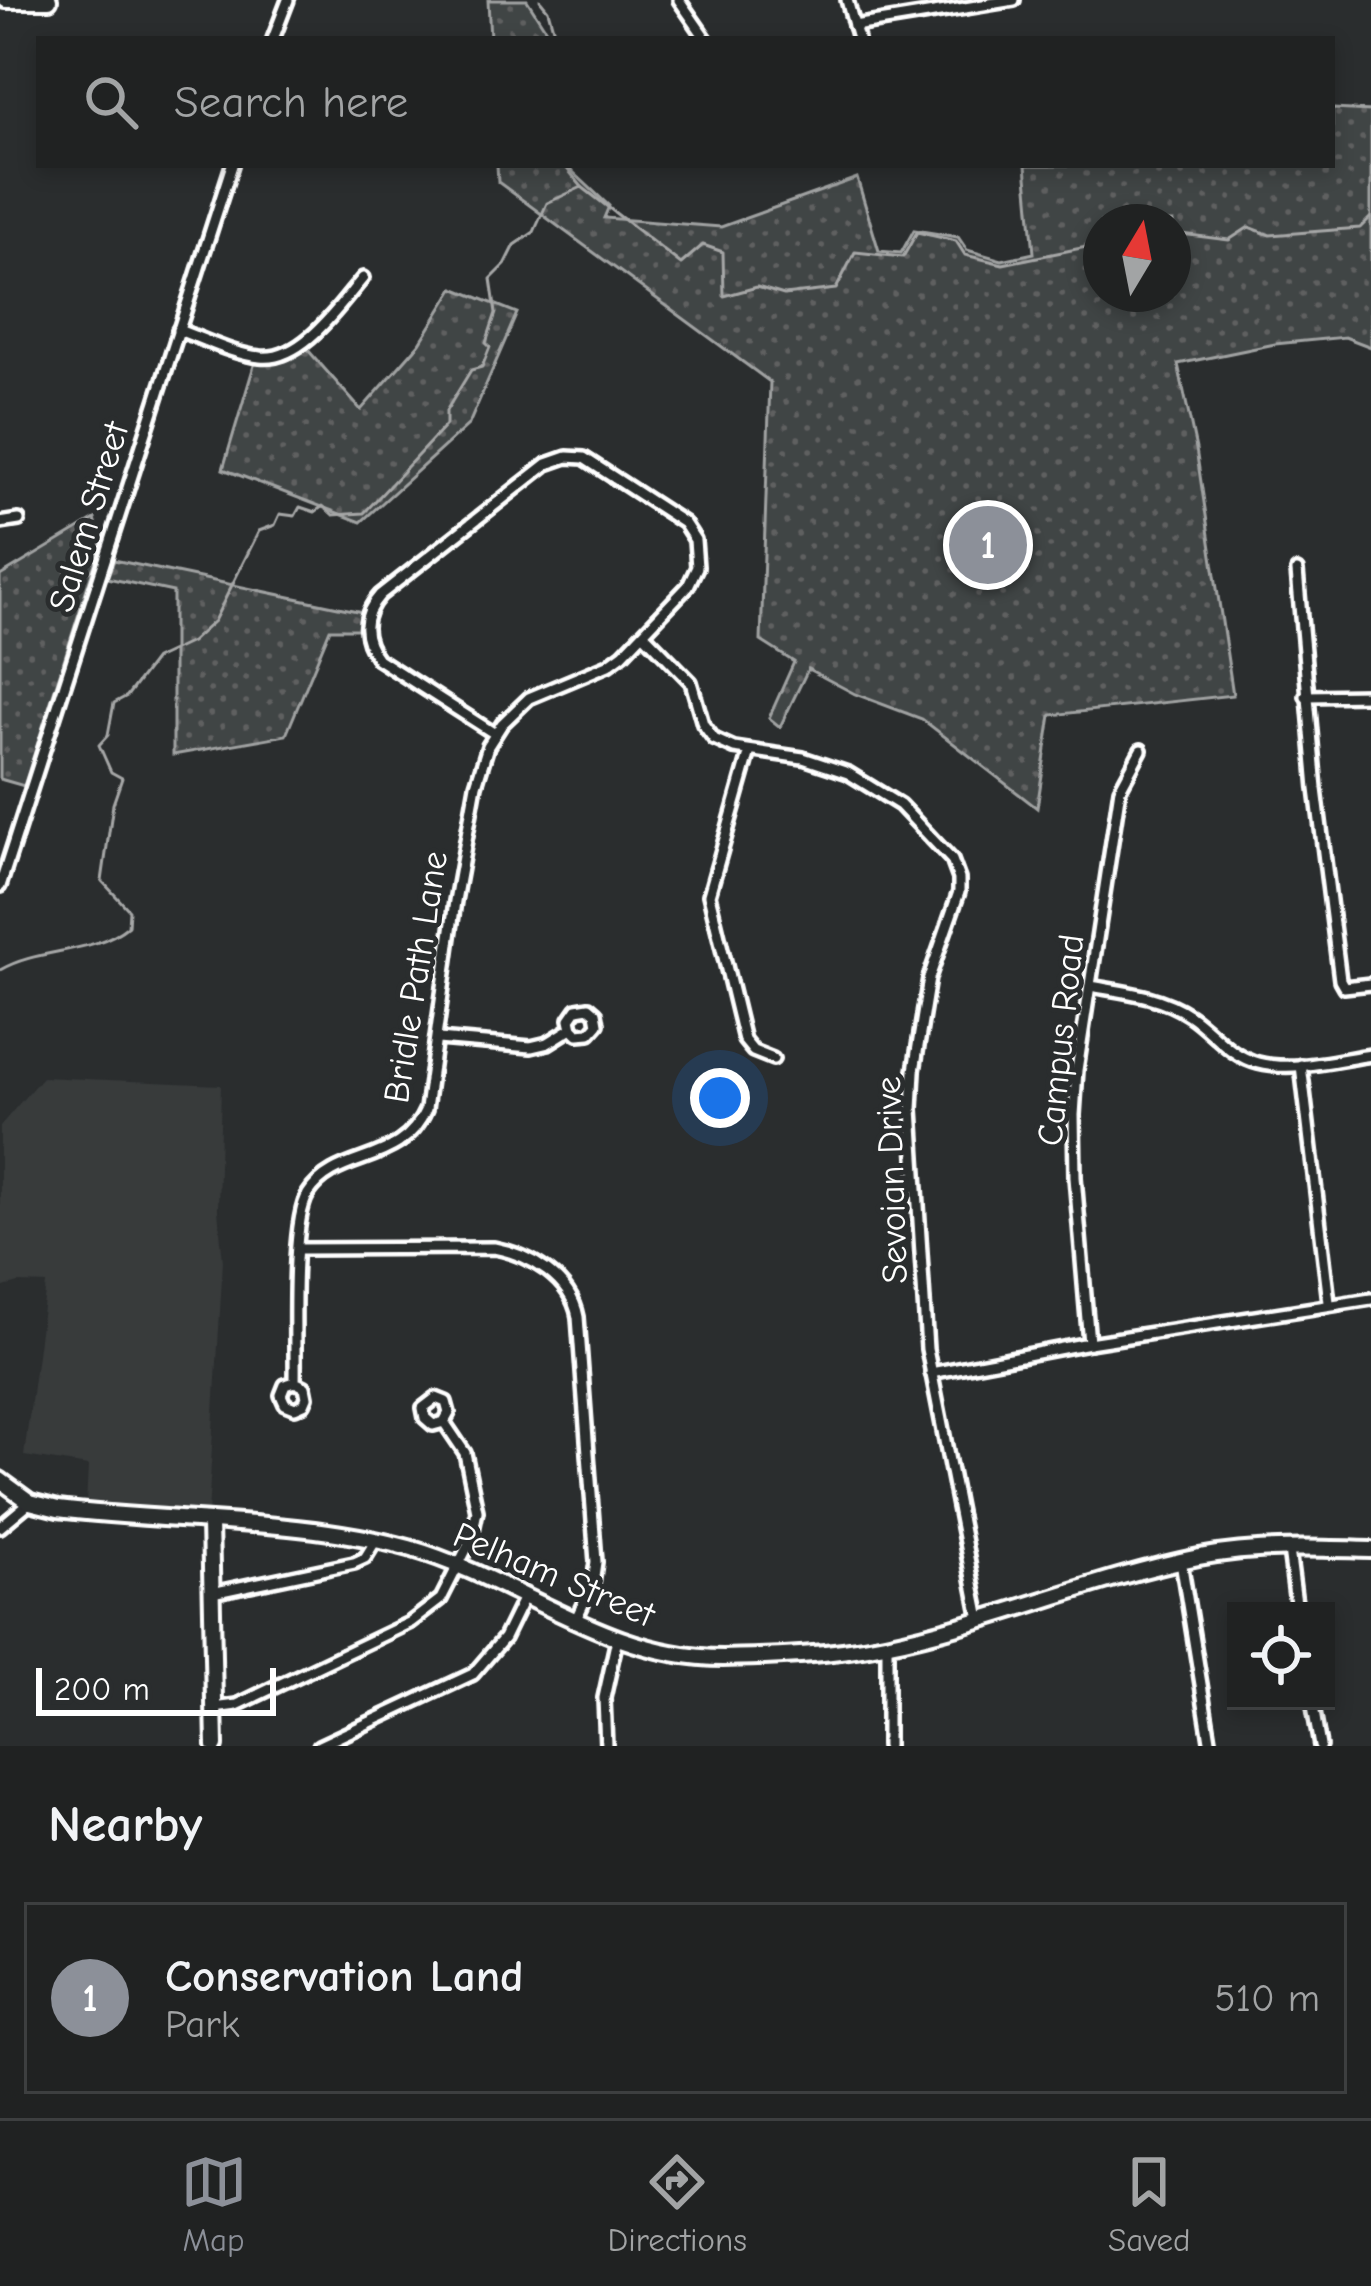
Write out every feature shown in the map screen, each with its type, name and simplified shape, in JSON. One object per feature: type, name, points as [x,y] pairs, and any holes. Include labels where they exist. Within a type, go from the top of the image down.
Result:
[{"type":"street","points":[[6,0],[50,0]]},
{"type":"street","points":[[274,36],[288,0]]},
{"type":"street","points":[[679,0],[704,36]]},
{"type":"street","points":[[847,0],[857,36]]},
{"type":"street","points":[[854,26],[1014,0]]},
{"type":"street","name":"Salem Street","points":[[0,886],[231,168]]},
{"type":"street","points":[[178,330],[252,356],[281,356],[333,313],[363,278]]},
{"type":"street","name":"Bridle Path Lane","points":[[295,1382],[301,1211],[318,1182],[396,1147],[415,1131],[428,1102],[461,866],[480,772],[495,734],[529,698],[608,665],[644,634],[692,580],[698,554],[692,534],[678,519],[594,462],[573,457],[551,461],[380,595],[366,620],[370,648],[383,664],[495,734]]},
{"type":"street","points":[[0,524],[19,520]]},
{"type":"street","points":[[1297,571],[1306,695],[1344,987],[1371,983]]},
{"type":"street","name":"Sevoian Drive","points":[[644,634],[691,682],[709,734],[729,747],[818,762],[876,788],[921,824],[958,872],[957,899],[928,978],[913,1087],[925,1328],[980,1618]]},
{"type":"street","points":[[1306,695],[1371,695]]},
{"type":"street","name":"Campus Road","points":[[1089,1343],[1075,1177],[1075,1115],[1120,789],[1141,750]]},
{"type":"street","points":[[750,751],[712,876],[709,901],[742,1033],[753,1051],[773,1059]]},
{"type":"street","points":[[1090,986],[1173,1005],[1245,1059],[1266,1065],[1371,1055]]},
{"type":"street","points":[[438,1039],[531,1047],[572,1028]]},
{"type":"street","points":[[1301,1065],[1329,1302]]},
{"type":"street","points":[[298,1249],[499,1249],[522,1257],[566,1286],[578,1318],[596,1562],[593,1583],[575,1621]]},
{"type":"street","points":[[932,1373],[1329,1302],[1371,1299]]},
{"type":"street","points":[[214,1708],[237,1705],[411,1622],[441,1599],[473,1534],[476,1503],[465,1453],[444,1423]]},
{"type":"street","name":"Pelham Street","points":[[0,1480],[30,1502],[71,1511],[376,1540],[458,1567],[617,1639],[699,1657],[806,1656],[887,1644],[1223,1553],[1371,1550]]},
{"type":"street","points":[[0,1527],[30,1502]]},
{"type":"street","points":[[210,1523],[215,1746]]},
{"type":"street","points":[[212,1594],[360,1561],[376,1540]]},
{"type":"street","points":[[1289,1550],[1297,1602]]},
{"type":"street","points":[[1181,1561],[1211,1746]]},
{"type":"street","points":[[319,1746],[473,1674],[504,1638],[524,1597]]},
{"type":"street","points":[[606,1746],[604,1691],[617,1639]]},
{"type":"street","points":[[886,1746],[887,1644]]},
{"type":"street","points":[[1314,1710],[1320,1746]]},
{"type":"shaded area","points":[[488,0],[527,0],[550,36],[490,36]]},
{"type":"shaded area","points":[[1335,109],[1371,111],[1371,347],[1345,337],[1275,344],[1178,364],[1196,449],[1233,695],[1051,715],[1037,808],[922,719],[855,694],[808,669],[780,727],[769,718],[794,662],[761,641],[770,382],[498,182],[497,168],[572,168],[609,206],[604,218],[721,227],[857,178],[879,251],[901,253],[914,230],[958,237],[967,250],[1002,260],[1034,253],[1026,168],[1335,168]]},
{"type":"shaded area","points":[[454,288],[517,313],[469,424],[361,522],[223,469],[255,362],[286,361],[307,349],[361,410],[420,343]]},
{"type":"shaded area","points":[[95,519],[101,544],[24,786],[0,779],[0,576]]},
{"type":"shaded area","points":[[114,560],[362,612],[359,629],[330,629],[286,735],[173,755],[173,592],[107,578]]},
{"type":"shaded area","points":[[42,1077],[221,1085],[218,1210],[223,1261],[208,1515],[86,1504],[88,1466],[24,1456],[46,1284],[0,1288],[0,1126]]},
{"type":"waterway","points":[[540,0],[555,36]]},
{"type":"waterway","points":[[566,168],[582,187]]},
{"type":"waterway","points":[[0,970],[99,942],[128,926],[129,910],[102,881],[113,804],[122,778],[111,772],[99,745],[108,735],[114,703],[127,696],[155,659],[191,642],[214,621],[259,531],[275,525],[280,514],[295,516],[300,507],[315,512],[323,506],[333,515],[364,513],[446,425],[446,411],[471,370],[482,367],[490,347],[486,343],[496,313],[491,279],[515,245],[534,232],[547,203],[582,187],[681,264],[703,245],[723,252],[724,296],[757,287],[784,295],[836,289],[855,252],[903,257],[917,232],[956,241],[965,255],[1003,264],[1083,248]]},
{"type":"waterway","points":[[1191,235],[1229,240],[1249,227],[1270,235],[1360,228],[1371,217]]},
{"type":"place","name":"Conservation Land","points":[[988,545]]}]
